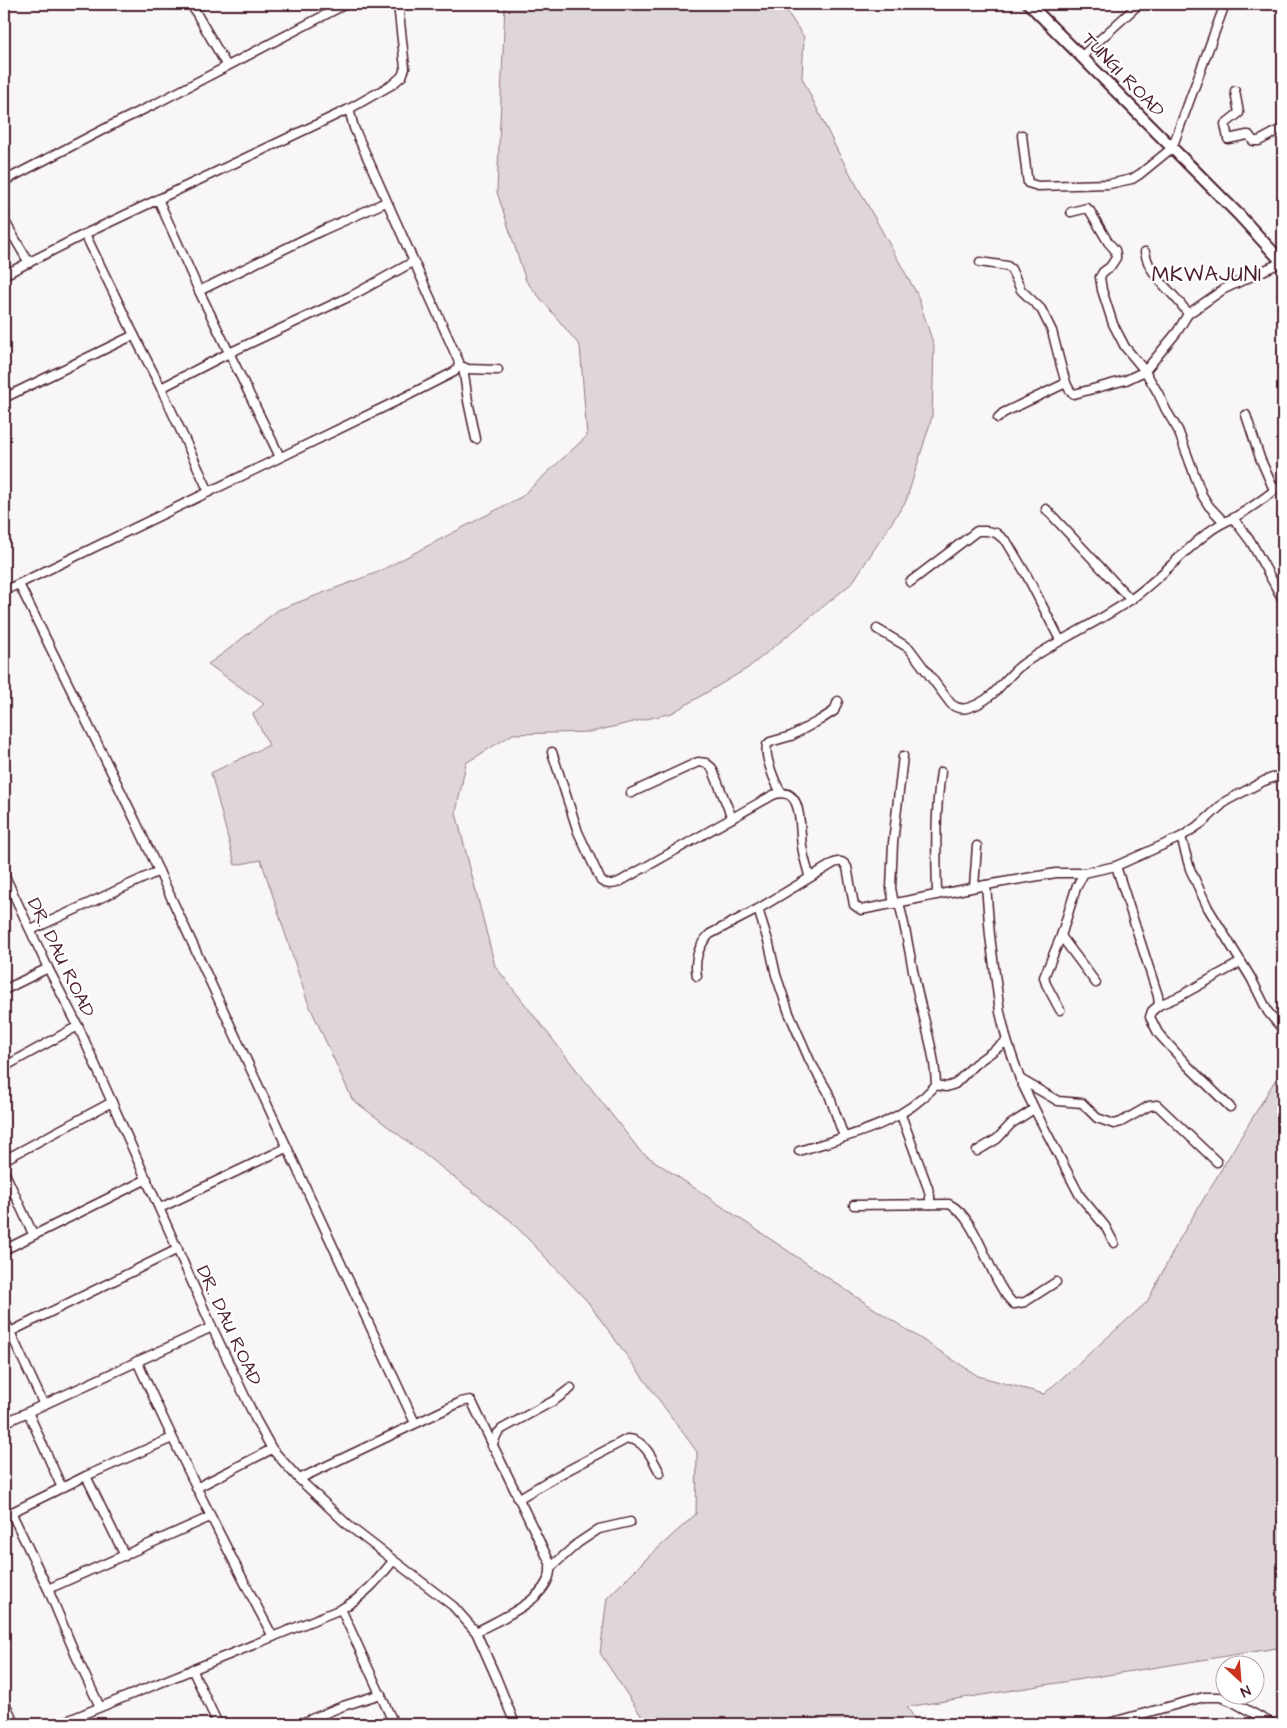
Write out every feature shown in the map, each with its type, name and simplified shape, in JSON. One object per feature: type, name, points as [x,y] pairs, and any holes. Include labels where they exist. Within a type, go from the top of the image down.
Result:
[{"type":"main road","name":"TUNGI ROAD","points":[[1029,4],[1239,215],[1283,263]]},
{"type":"street","points":[[191,4],[227,66]]},
{"type":"street","points":[[4,181],[346,4]]},
{"type":"street","points":[[4,275],[85,234],[349,109],[393,84],[402,76],[405,68],[398,4]]},
{"type":"street","points":[[1082,56],[1139,4]]},
{"type":"street","points":[[1022,135],[1028,183],[1038,186],[1109,184],[1132,179],[1140,174],[1172,148],[1225,4]]},
{"type":"street","points":[[1235,91],[1239,113],[1225,124],[1228,139],[1247,135],[1253,141],[1259,141],[1283,128]]},
{"type":"street","points":[[349,109],[354,128],[386,202],[461,366],[476,439]]},
{"type":"street","points":[[158,199],[199,291],[280,457]]},
{"type":"street","points":[[199,291],[321,230],[386,202]]},
{"type":"street","points":[[1071,212],[1086,208],[1090,211],[1108,242],[1115,250],[1116,258],[1100,277],[1112,324],[1125,347],[1145,371],[1158,392],[1178,430],[1202,495],[1223,521]]},
{"type":"street","points":[[5,214],[4,220],[29,263]]},
{"type":"street","points":[[85,234],[161,388],[209,492]]},
{"type":"street","points":[[1145,252],[1148,265],[1164,286],[1178,298],[1188,314]]},
{"type":"street","points":[[161,388],[229,353],[353,295],[413,262]]},
{"type":"street","points":[[980,262],[1007,266],[1021,290],[1042,309],[1052,331],[1066,383],[1070,391],[1077,394],[1126,380],[1145,371],[1177,332],[1188,314],[1224,289],[1283,263]]},
{"type":"street","points":[[4,398],[134,336]]},
{"type":"street","points":[[461,366],[478,370],[498,370]]},
{"type":"street","points":[[4,591],[454,372],[461,366]]},
{"type":"street","points":[[998,418],[1004,413],[1066,383]]},
{"type":"street","points":[[1246,415],[1260,458],[1274,490]]},
{"type":"street","points":[[877,629],[909,648],[951,704],[958,709],[967,709],[995,693],[1009,675],[1060,640],[1104,617],[1131,600],[1156,580],[1187,549],[1223,521],[1233,518],[1283,484]]},
{"type":"street","points":[[1046,509],[1131,600]]},
{"type":"street","points":[[1233,518],[1251,542],[1283,600]]},
{"type":"street","points":[[910,582],[977,531],[996,533],[1003,537],[1014,551],[1060,640]]},
{"type":"street","points":[[19,584],[159,871],[415,1424]]},
{"type":"street","points":[[809,876],[802,847],[799,812],[790,795],[781,792],[775,782],[767,754],[767,745],[770,742],[792,736],[820,720],[834,711],[838,700]]},
{"type":"street","points":[[552,752],[578,832],[601,881],[605,884],[612,885],[619,882],[781,792]]},
{"type":"street","points":[[903,756],[893,843],[891,888],[907,934],[911,964],[931,1045],[936,1085]]},
{"type":"street","points":[[631,793],[698,762],[706,763],[712,768],[732,818]]},
{"type":"street","points":[[937,894],[936,837],[938,789],[941,772]]},
{"type":"street","points":[[696,976],[695,968],[700,948],[710,934],[758,909],[809,876],[834,863],[844,862],[847,867],[854,905],[867,910],[937,894],[1056,873],[1084,873],[1116,866],[1180,837],[1202,823],[1226,801],[1264,781],[1283,774]]},
{"type":"street","points":[[1180,837],[1198,888],[1268,1012],[1283,1030]]},
{"type":"street","points":[[974,887],[977,846]]},
{"type":"street","points":[[1116,866],[1158,996],[1159,1005]]},
{"type":"street","points":[[31,930],[159,871]]},
{"type":"street","points":[[1060,1010],[1044,977],[1061,936],[1076,888],[1084,873]]},
{"type":"street","name":"DR. DAU ROAD","points":[[4,874],[7,890],[31,930],[78,1026],[212,1327],[256,1420],[272,1449],[329,1509],[393,1562],[453,1606],[476,1632],[515,1724]]},
{"type":"street","points":[[986,885],[990,936],[1000,1012],[1007,1041],[1020,1079],[1080,1196],[1105,1226],[1114,1243]]},
{"type":"street","points":[[758,909],[776,975],[789,1013],[810,1061],[828,1092],[844,1137]]},
{"type":"street","points":[[1061,936],[1096,983]]},
{"type":"street","points":[[1230,1107],[1187,1065],[1158,1033],[1150,1017],[1152,1011],[1159,1005],[1180,996],[1241,962]]},
{"type":"street","points":[[4,990],[48,968]]},
{"type":"street","points":[[4,1067],[78,1026]]},
{"type":"street","points":[[936,1085],[946,1087],[955,1084],[975,1064],[1007,1041]]},
{"type":"street","points":[[1020,1079],[1058,1101],[1082,1103],[1097,1118],[1114,1124],[1149,1106],[1157,1105],[1217,1162]]},
{"type":"street","points":[[799,1151],[877,1127],[901,1115],[936,1085]]},
{"type":"street","points":[[4,1160],[112,1102]]},
{"type":"street","points":[[977,1151],[997,1139],[1011,1124],[1034,1108]]},
{"type":"street","points":[[901,1115],[928,1188],[930,1204]]},
{"type":"street","points":[[160,1208],[286,1148]]},
{"type":"street","points":[[4,1171],[34,1234]]},
{"type":"street","points":[[4,1250],[147,1179]]},
{"type":"street","points":[[854,1205],[949,1204],[957,1208],[962,1213],[1004,1292],[1014,1304],[1025,1302],[1056,1282]]},
{"type":"street","points":[[10,1332],[178,1250]]},
{"type":"street","points":[[4,1319],[44,1405]]},
{"type":"street","points":[[4,1423],[212,1327]]},
{"type":"street","points":[[137,1361],[210,1517],[273,1636]]},
{"type":"street","points":[[492,1446],[502,1429],[555,1400],[571,1388]]},
{"type":"street","points":[[299,1479],[462,1402],[470,1400],[550,1563],[548,1582],[531,1601],[476,1632]]},
{"type":"street","points":[[28,1412],[62,1488]]},
{"type":"street","points":[[100,1707],[48,1590],[7,1514],[172,1438]]},
{"type":"street","points":[[518,1499],[562,1473],[627,1439],[635,1440],[642,1444],[660,1473]]},
{"type":"street","points":[[196,1488],[272,1449]]},
{"type":"street","points":[[86,1476],[125,1556]]},
{"type":"street","points":[[48,1590],[210,1517]]},
{"type":"street","points":[[550,1568],[578,1543],[599,1529],[630,1522]]},
{"type":"street","points":[[59,1724],[341,1609],[356,1601],[366,1592],[393,1562]]},
{"type":"street","points":[[341,1609],[394,1724]]},
{"type":"street","points":[[192,1669],[218,1724]]},
{"type":"street","points":[[299,1724],[343,1706],[380,1694]]},
{"type":"street","points":[[1105,1724],[1204,1697],[1220,1697],[1231,1701],[1273,1724]]},
{"type":"street","points":[[4,1701],[15,1724]]},
{"type":"shaded area","points":[[505,4],[782,4],[804,37],[802,78],[837,150],[917,294],[934,346],[932,417],[906,501],[852,583],[748,668],[672,713],[591,732],[513,734],[466,763],[456,813],[495,966],[641,1152],[978,1376],[1044,1394],[1147,1302],[1180,1238],[1283,1067],[1283,1647],[1227,1656],[1214,1656],[1214,1658],[907,1707],[916,1720],[901,1724],[654,1724],[640,1714],[600,1653],[607,1598],[646,1559],[696,1514],[697,1452],[587,1301],[510,1220],[352,1099],[307,1000],[261,860],[235,865],[211,773],[269,745],[253,714],[264,704],[208,664],[278,610],[378,572],[521,497],[587,436],[580,346],[526,281],[497,192]]},
{"type":"waterway","points":[[1194,161],[1224,193]]},
{"type":"waterway","points":[[1255,226],[1283,255]]},
{"type":"district","name":"MKWAJUNI","points":[[1207,274]]}]
